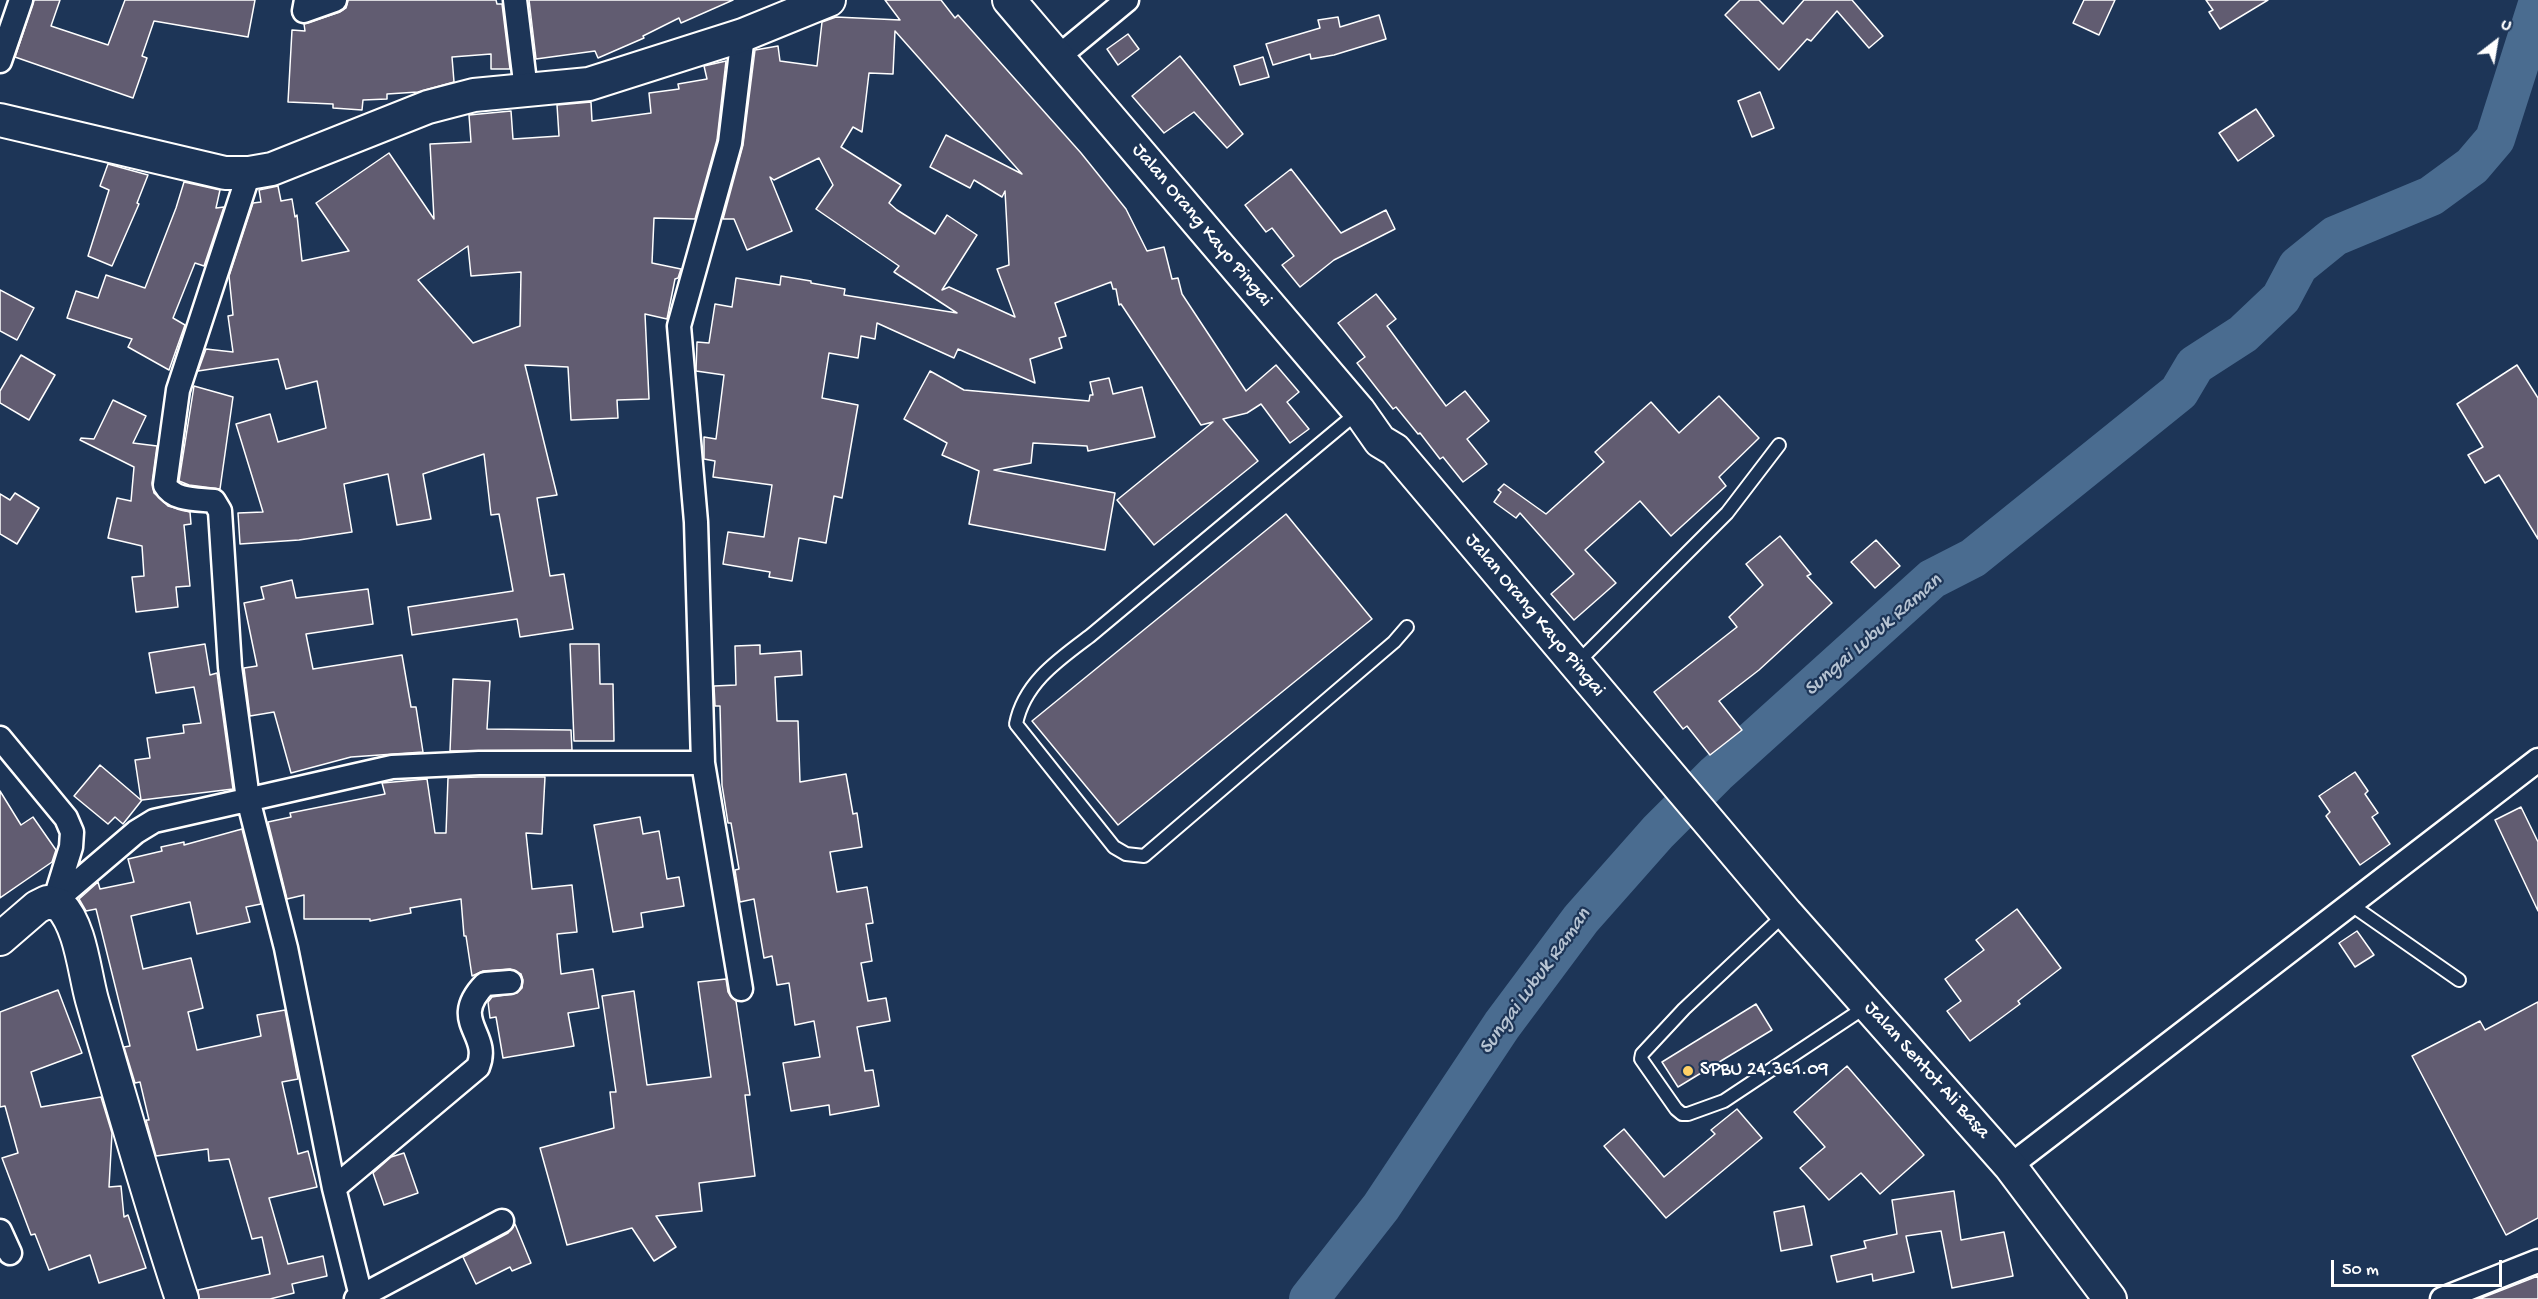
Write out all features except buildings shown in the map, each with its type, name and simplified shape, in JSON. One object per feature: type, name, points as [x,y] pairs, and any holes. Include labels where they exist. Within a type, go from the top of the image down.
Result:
[{"type":"main road","points":[[0,120],[225,173],[249,173],[272,169],[428,107],[474,96],[589,84],[743,35],[829,0]]},
{"type":"main road","name":"Jalan Orang Kayo Pingai","points":[[1009,0],[1359,411],[1380,441],[1395,450],[1674,782],[1734,850]]},
{"type":"main road","name":"Jalan Orang Kayo Pingai","points":[[1028,0],[1394,431],[1395,450]]},
{"type":"main road","name":"Jalan Sentot Ali Basa","points":[[1734,850],[1786,913],[2010,1166],[2110,1299]]},
{"type":"main road","points":[[0,939],[37,907],[47,902],[54,902],[65,910],[73,922],[90,994],[160,1233],[182,1299]]},
{"type":"street","points":[[0,61],[21,0]]},
{"type":"street","points":[[306,0],[304,11],[335,0]]},
{"type":"street","points":[[515,0],[526,90]]},
{"type":"street","points":[[1069,48],[1127,0]]},
{"type":"street","points":[[741,989],[703,764],[696,522],[679,326],[730,143],[743,35]]},
{"type":"street","points":[[249,173],[178,390],[165,485],[169,493],[176,496],[214,501],[220,511],[230,667],[248,799],[286,948],[334,1188],[359,1298],[502,1221]]},
{"type":"street","points":[[0,738],[66,818],[72,832],[71,847],[54,902]]},
{"type":"street","points":[[2010,1166],[2538,760]]},
{"type":"street","points":[[54,902],[136,832],[154,821],[392,767],[479,763],[703,764]]},
{"type":"street","points":[[334,1188],[478,1068],[482,1057],[481,1045],[471,1026],[469,1015],[471,1005],[485,984],[510,982]]},
{"type":"street","points":[[0,1231],[10,1253]]},
{"type":"street","points":[[2442,1299],[2538,1261]]},
{"type":"lane","points":[[1359,411],[1090,636],[1048,667],[1023,700],[1016,724],[1114,847],[1126,854],[1144,856],[1394,642],[1407,627]]},
{"type":"lane","points":[[1575,665],[1727,513],[1779,445]]},
{"type":"lane","points":[[2350,904],[2459,980]]},
{"type":"lane","points":[[1786,913],[1684,1009],[1642,1054],[1641,1059],[1676,1109],[1682,1114],[1688,1114],[1724,1101],[1868,1005]]},
{"type":"waterway","name":"Sungai Lubuk Raman","points":[[1309,1299],[1381,1207],[1502,1025],[1581,919],[1658,832],[1716,774],[1932,579],[1973,558],[2179,392],[2195,365],[2243,334],[2281,298],[2298,266],[2335,236],[2431,196],[2472,166],[2495,139],[2538,4]]},
{"type":"place","name":"SPBU 24.361.09","points":[[1688,1071]]}]
